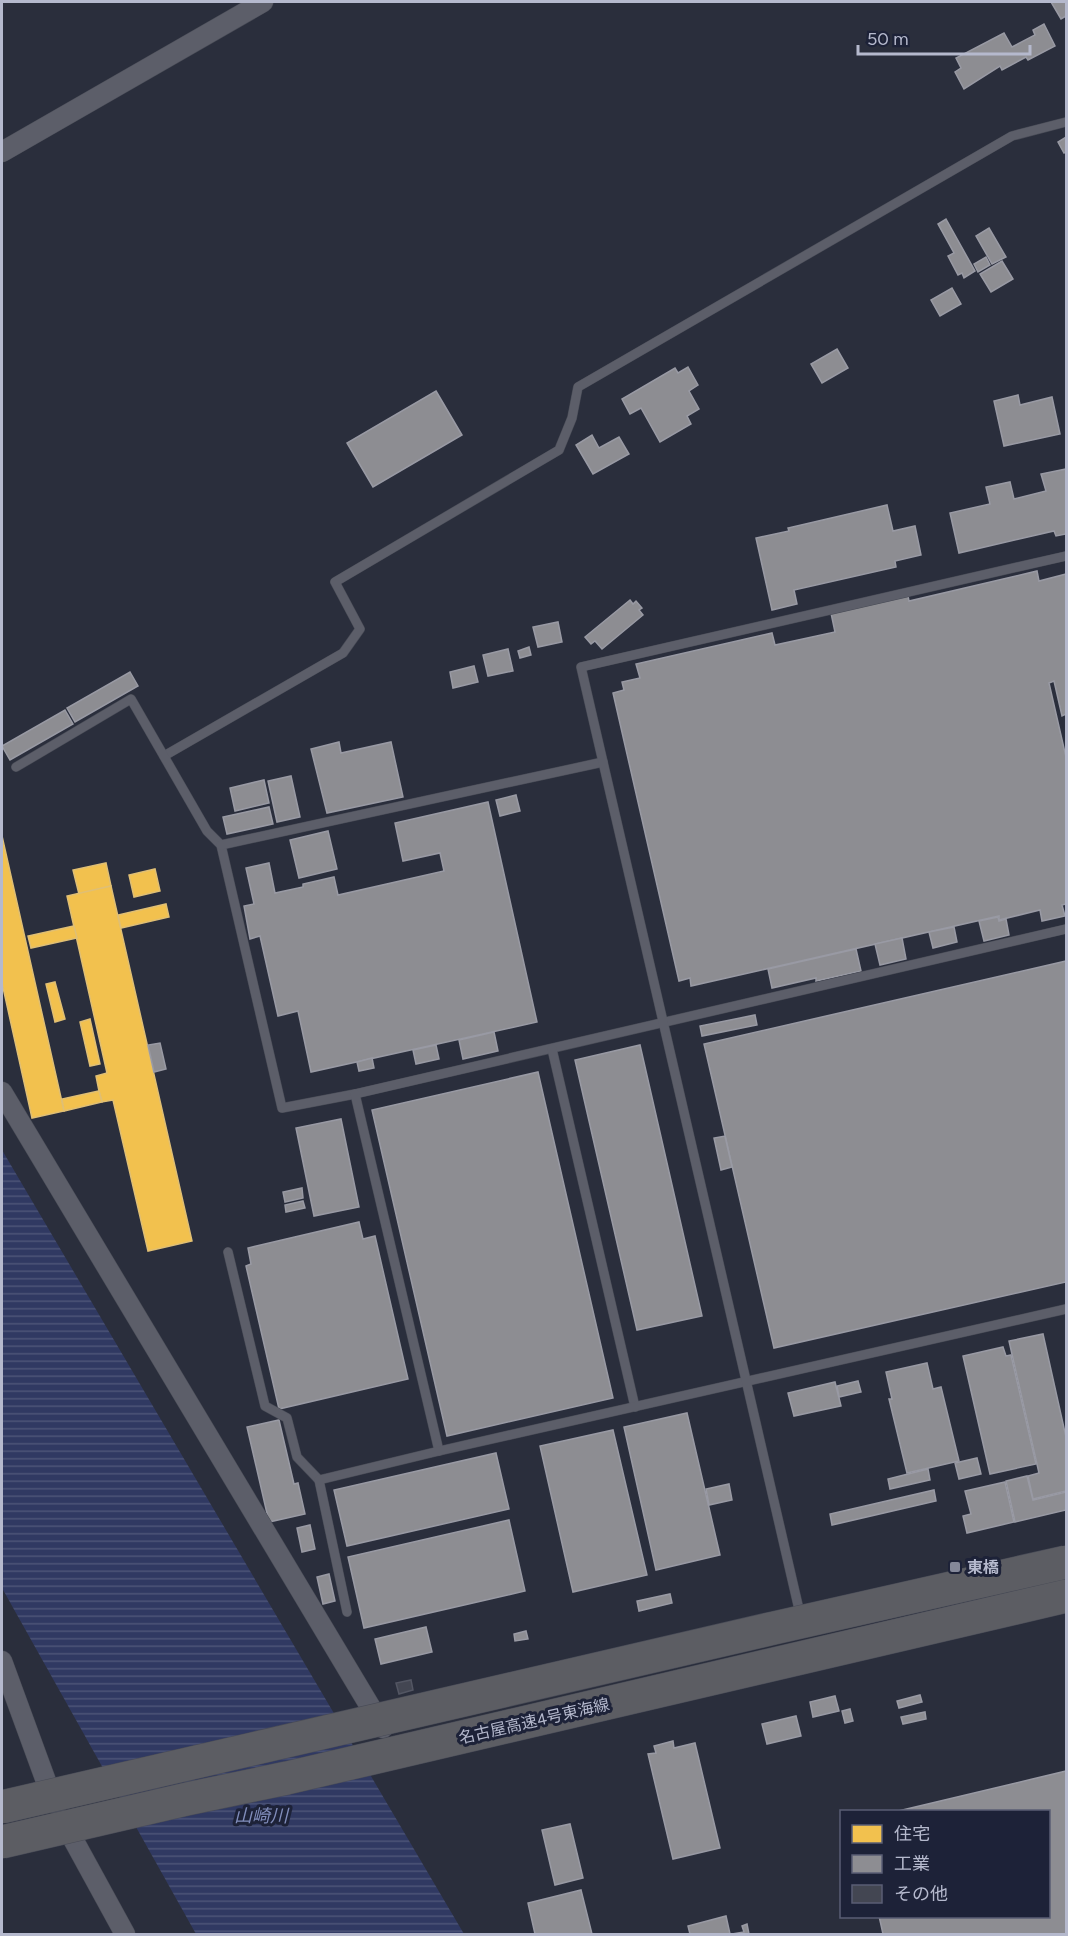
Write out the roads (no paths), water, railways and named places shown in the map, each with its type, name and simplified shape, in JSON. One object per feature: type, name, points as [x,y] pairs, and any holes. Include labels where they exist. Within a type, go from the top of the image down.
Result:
[{"type":"highway","points":[[2,1807],[1066,1562]]},
{"type":"highway","name":"名古屋高速4号東海線","points":[[2,1842],[298,1776],[1066,1596]]},
{"type":"street","points":[[2,152],[263,2]]},
{"type":"street","points":[[2,1092],[384,1729]]},
{"type":"street","points":[[2,1661],[58,1811],[125,1935]]},
{"type":"lane","points":[[164,756],[343,653],[360,629],[335,582],[560,450],[572,418],[578,387],[1012,136],[1066,122]]},
{"type":"lane","points":[[805,1635],[581,667],[1066,556]]},
{"type":"lane","points":[[16,767],[131,699],[207,831],[221,845],[282,1108],[355,1094],[1066,929]]},
{"type":"lane","points":[[221,845],[603,762]]},
{"type":"lane","points":[[552,1049],[635,1407]]},
{"type":"lane","points":[[355,1094],[439,1451]]},
{"type":"lane","points":[[228,1252],[265,1406],[287,1418],[297,1457],[319,1480],[347,1612]]},
{"type":"lane","points":[[319,1480],[1066,1309]]},
{"type":"water","name":"山崎川","points":[[2,1150],[464,1934],[196,1934],[2,1588]]},
{"type":"place","name":"東橋","points":[[955,1567]]}]
